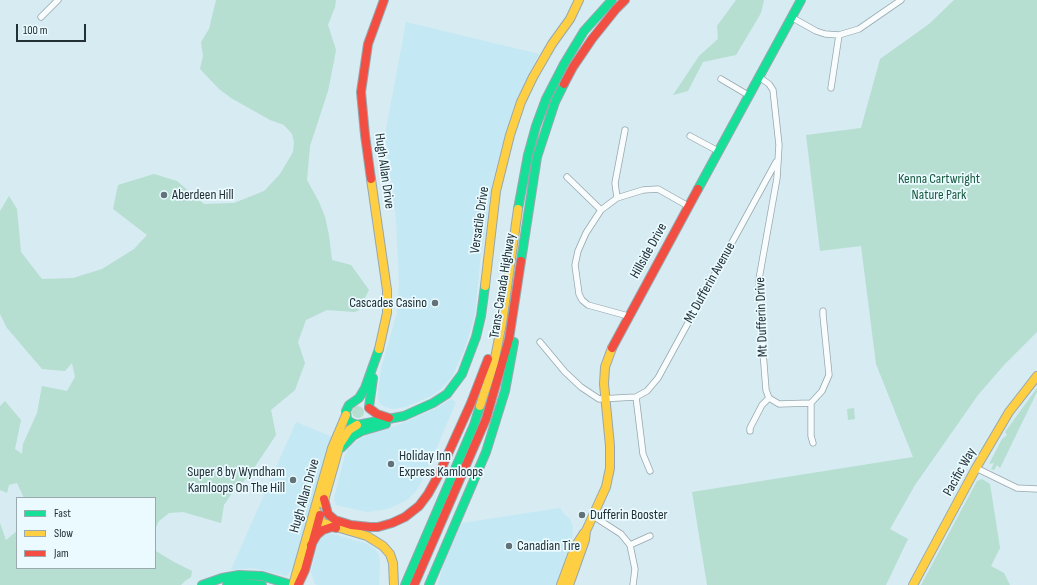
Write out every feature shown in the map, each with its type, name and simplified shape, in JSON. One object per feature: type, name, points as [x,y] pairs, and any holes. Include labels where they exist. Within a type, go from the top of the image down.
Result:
[{"type":"main road","name":"Hugh Allan Drive","points":[[369,408],[372,384],[387,313],[387,290],[365,135],[361,92],[368,44],[384,0]]},
{"type":"main road","name":"Versatile Drive","points":[[361,424],[404,416],[433,404],[441,399],[453,387],[462,374],[476,337],[481,316],[496,192],[510,135],[521,102],[533,77],[552,44],[570,19],[579,0]]},
{"type":"main road","name":"Trans-Canada Highway","points":[[405,585],[479,411],[494,363],[506,300],[519,204],[528,155],[536,126],[546,99],[564,64],[584,31],[612,0]]},
{"type":"main road","name":"Trans-Canada Highway","points":[[414,585],[476,444],[489,410],[509,339],[537,157],[545,129],[555,102],[573,67],[616,8],[625,0]]},
{"type":"main road","name":"Hillside Drive","points":[[569,585],[586,531],[606,487],[610,468],[610,446],[605,399],[605,367],[609,353],[801,0]]},
{"type":"main road","points":[[429,585],[486,452],[500,410],[515,340],[518,315],[519,277]]},
{"type":"main road","points":[[324,499],[328,514],[335,520],[370,527],[378,527],[392,523],[405,517],[419,506],[438,476],[483,375],[506,300]]},
{"type":"main road","name":"Hugh Allan Drive","points":[[355,401],[359,398],[365,388],[379,348]]},
{"type":"main road","name":"Pacific Way","points":[[913,585],[976,468],[1009,412],[1037,376]]},
{"type":"main road","points":[[355,401],[361,401],[369,408],[369,418],[361,424],[350,422],[346,415],[347,408],[355,401]]},
{"type":"main road","name":"Versatile Drive","points":[[369,408],[377,414],[392,418]]},
{"type":"main road","name":"Hugh Allan Drive","points":[[293,585],[332,448],[346,415]]},
{"type":"main road","points":[[338,452],[350,439],[362,430],[393,422],[404,416]]},
{"type":"main road","name":"Hugh Allan Drive","points":[[298,585],[304,570],[340,444],[349,430],[361,424]]},
{"type":"main road","points":[[315,508],[323,523],[367,536],[383,546],[390,554],[393,563],[394,585]]},
{"type":"main road","points":[[311,545],[317,535],[323,530],[332,527],[340,528]]},
{"type":"main road","name":"Hillside Drive","points":[[561,585],[577,542],[586,531]]},
{"type":"main road","points":[[420,585],[426,570],[432,544]]},
{"type":"main road","points":[[304,570],[306,583],[308,585]]},
{"type":"main road","points":[[202,585],[230,576],[252,575],[293,585]]},
{"type":"main road","points":[[227,585],[238,583],[262,585]]},
{"type":"street","points":[[41,18],[58,0]]},
{"type":"street","points":[[791,17],[820,33],[839,35],[859,30],[901,0]]},
{"type":"street","points":[[831,88],[839,35]]},
{"type":"street","name":"Mt Dufferin Drive","points":[[759,77],[769,84],[773,90],[779,145],[777,178],[759,279],[766,390],[769,398]]},
{"type":"street","points":[[721,79],[748,95]]},
{"type":"street","points":[[617,198],[615,183],[625,130]]},
{"type":"street","points":[[690,136],[718,151]]},
{"type":"street","name":"Mt Dufferin Avenue","points":[[636,397],[647,390],[658,378],[777,161]]},
{"type":"street","points":[[567,177],[602,210]]},
{"type":"street","points":[[628,316],[588,304],[582,300],[579,294],[575,265],[578,251],[586,233],[602,210],[617,198],[643,190],[658,189],[688,206]]},
{"type":"street","points":[[813,443],[811,436],[811,404],[822,391],[829,375],[822,315],[823,311]]},
{"type":"street","points":[[540,342],[565,372],[581,387],[599,399],[636,397],[643,454],[650,471]]},
{"type":"street","points":[[750,432],[750,428],[762,405],[769,398],[779,404],[811,404]]},
{"type":"street","points":[[976,468],[1017,488],[1037,489]]},
{"type":"street","points":[[593,516],[621,534],[630,545],[635,569],[633,585]]},
{"type":"street","points":[[630,545],[650,536]]},
{"type":"shaded area","points":[[406,22],[539,54],[522,89],[504,139],[496,167],[485,236],[481,251],[475,314],[466,345],[452,377],[441,389],[431,396],[405,407],[393,409],[385,407],[379,403],[378,392],[381,369],[397,313],[399,284],[396,220],[385,135]]},
{"type":"shaded area","points":[[451,399],[456,402],[426,473],[417,490],[407,500],[388,509],[367,512],[336,505],[334,498],[345,455],[349,448],[358,440],[368,435],[398,425],[435,409]]},
{"type":"shaded area","points":[[296,422],[332,437],[327,447],[292,571],[286,576],[253,568],[231,570]]},
{"type":"shaded area","points":[[560,508],[570,519],[573,527],[572,538],[556,585],[438,585],[445,558],[462,523]]},
{"type":"shaded area","points":[[333,534],[365,543],[374,548],[379,555],[380,562],[379,585],[315,584],[311,572],[318,544],[326,535]]},
{"type":"green space","points":[[216,0],[336,0],[328,25],[336,50],[328,91],[310,146],[307,180],[325,217],[332,260],[351,265],[369,290],[358,311],[327,310],[306,320],[298,342],[305,363],[295,390],[271,410],[276,435],[248,477],[232,493],[224,505],[221,523],[183,512],[169,513],[159,521],[156,527],[156,497],[24,497],[17,483],[9,485],[7,493],[0,490],[0,406],[5,401],[21,420],[15,449],[22,454],[23,444],[37,413],[42,386],[67,391],[75,377],[72,363],[65,371],[42,369],[7,328],[0,314],[0,211],[9,196],[17,209],[21,252],[42,279],[73,278],[102,269],[134,249],[147,235],[113,209],[118,185],[154,174],[177,181],[204,204],[234,203],[264,191],[280,174],[293,152],[294,142],[292,134],[284,125],[270,120],[231,98],[219,89],[200,69],[203,56],[201,42],[209,29]]},
{"type":"green space","points":[[736,0],[764,0],[761,13],[736,55],[703,62],[688,91],[673,95],[699,56],[718,39],[717,26]]},
{"type":"green space","name":"Kenna Cartwright Nature Park","points":[[954,0],[1037,0],[1037,332],[1004,365],[978,395],[915,485],[890,529],[908,539],[886,585],[707,585],[692,492],[913,457],[876,364],[861,246],[820,251],[806,135],[861,128],[880,59],[929,24]]},
{"type":"green space","points":[[1037,388],[1037,392],[1000,468],[997,465],[994,470],[991,469],[994,463],[989,464],[1002,439],[1007,435],[1005,432]]},
{"type":"green space","points":[[356,406],[360,406],[364,412],[360,418],[356,418],[352,414],[352,410]]},
{"type":"green space","points":[[854,408],[855,419],[848,420],[847,409]]},
{"type":"green space","points":[[982,479],[990,484],[1000,548],[991,566],[1004,573],[1010,585],[921,585],[977,481]]},
{"type":"green space","points":[[0,523],[6,540],[16,532],[16,569],[156,569],[156,551],[192,571],[191,577],[181,585],[0,585]]},
{"type":"traffic: fast","points":[[518,209],[528,155],[536,126],[546,99],[564,64],[584,31],[612,0]]},
{"type":"traffic: fast","points":[[698,189],[801,0]]},
{"type":"traffic: fast","points":[[521,261],[537,157],[555,102],[564,84]]},
{"type":"traffic: fast","points":[[379,349],[365,388],[359,398],[349,405],[346,411],[347,419],[357,425],[404,416],[433,403],[447,394],[462,374],[476,337],[481,316],[485,286]]},
{"type":"traffic: fast","points":[[429,585],[486,452],[505,391],[514,342]]},
{"type":"traffic: fast","points":[[369,407],[373,378]]},
{"type":"traffic: fast","points":[[405,585],[474,425],[480,406]]},
{"type":"traffic: fast","points":[[341,448],[353,436],[362,431],[386,424]]},
{"type":"traffic: fast","points":[[202,585],[222,578],[239,575],[262,576],[292,585]]},
{"type":"traffic: fast","points":[[227,585],[239,583],[262,585]]},
{"type":"traffic: slow","points":[[485,286],[496,191],[510,135],[521,102],[533,77],[552,44],[570,19],[579,0]]},
{"type":"traffic: slow","points":[[371,179],[387,290],[387,313],[379,349]]},
{"type":"traffic: slow","points":[[480,406],[494,363],[502,323],[518,209]]},
{"type":"traffic: slow","points":[[569,585],[585,540],[586,531],[606,487],[610,468],[610,446],[604,384],[605,367],[612,348]]},
{"type":"traffic: slow","points":[[913,585],[976,468],[1009,412],[1037,376]]},
{"type":"traffic: slow","points":[[293,585],[332,448],[346,415]]},
{"type":"traffic: slow","points":[[323,504],[340,444],[349,430],[357,425]]},
{"type":"traffic: slow","points":[[315,508],[323,523],[367,536],[383,546],[390,554],[393,563],[394,585]]},
{"type":"traffic: slow","points":[[561,585],[575,547],[584,533]]},
{"type":"traffic: jam","points":[[371,179],[361,92],[368,44],[384,0]]},
{"type":"traffic: jam","points":[[564,84],[573,67],[592,39],[625,0]]},
{"type":"traffic: jam","points":[[612,348],[698,189]]},
{"type":"traffic: jam","points":[[414,585],[486,419],[509,339],[521,261]]},
{"type":"traffic: jam","points":[[324,499],[328,514],[335,520],[351,525],[370,527],[378,527],[392,523],[405,517],[419,506],[438,476],[471,403],[488,359]]},
{"type":"traffic: jam","points":[[369,408],[377,414],[389,418]]},
{"type":"traffic: jam","points":[[298,585],[305,570],[320,515]]},
{"type":"traffic: jam","points":[[311,545],[317,535],[323,530],[332,527],[336,528]]},
{"type":"place","name":"Aberdeen Hill","points":[[164,195]]},
{"type":"place","name":"Cascades Casino","points":[[435,303]]},
{"type":"place","name":"Holiday Inn Express Kamloops","points":[[391,464]]},
{"type":"place","name":"Super 8 by Wyndham Kamloops On The Hill","points":[[293,480]]},
{"type":"place","name":"Dufferin Booster","points":[[582,515]]},
{"type":"place","name":"Canadian Tire","points":[[509,546]]}]
